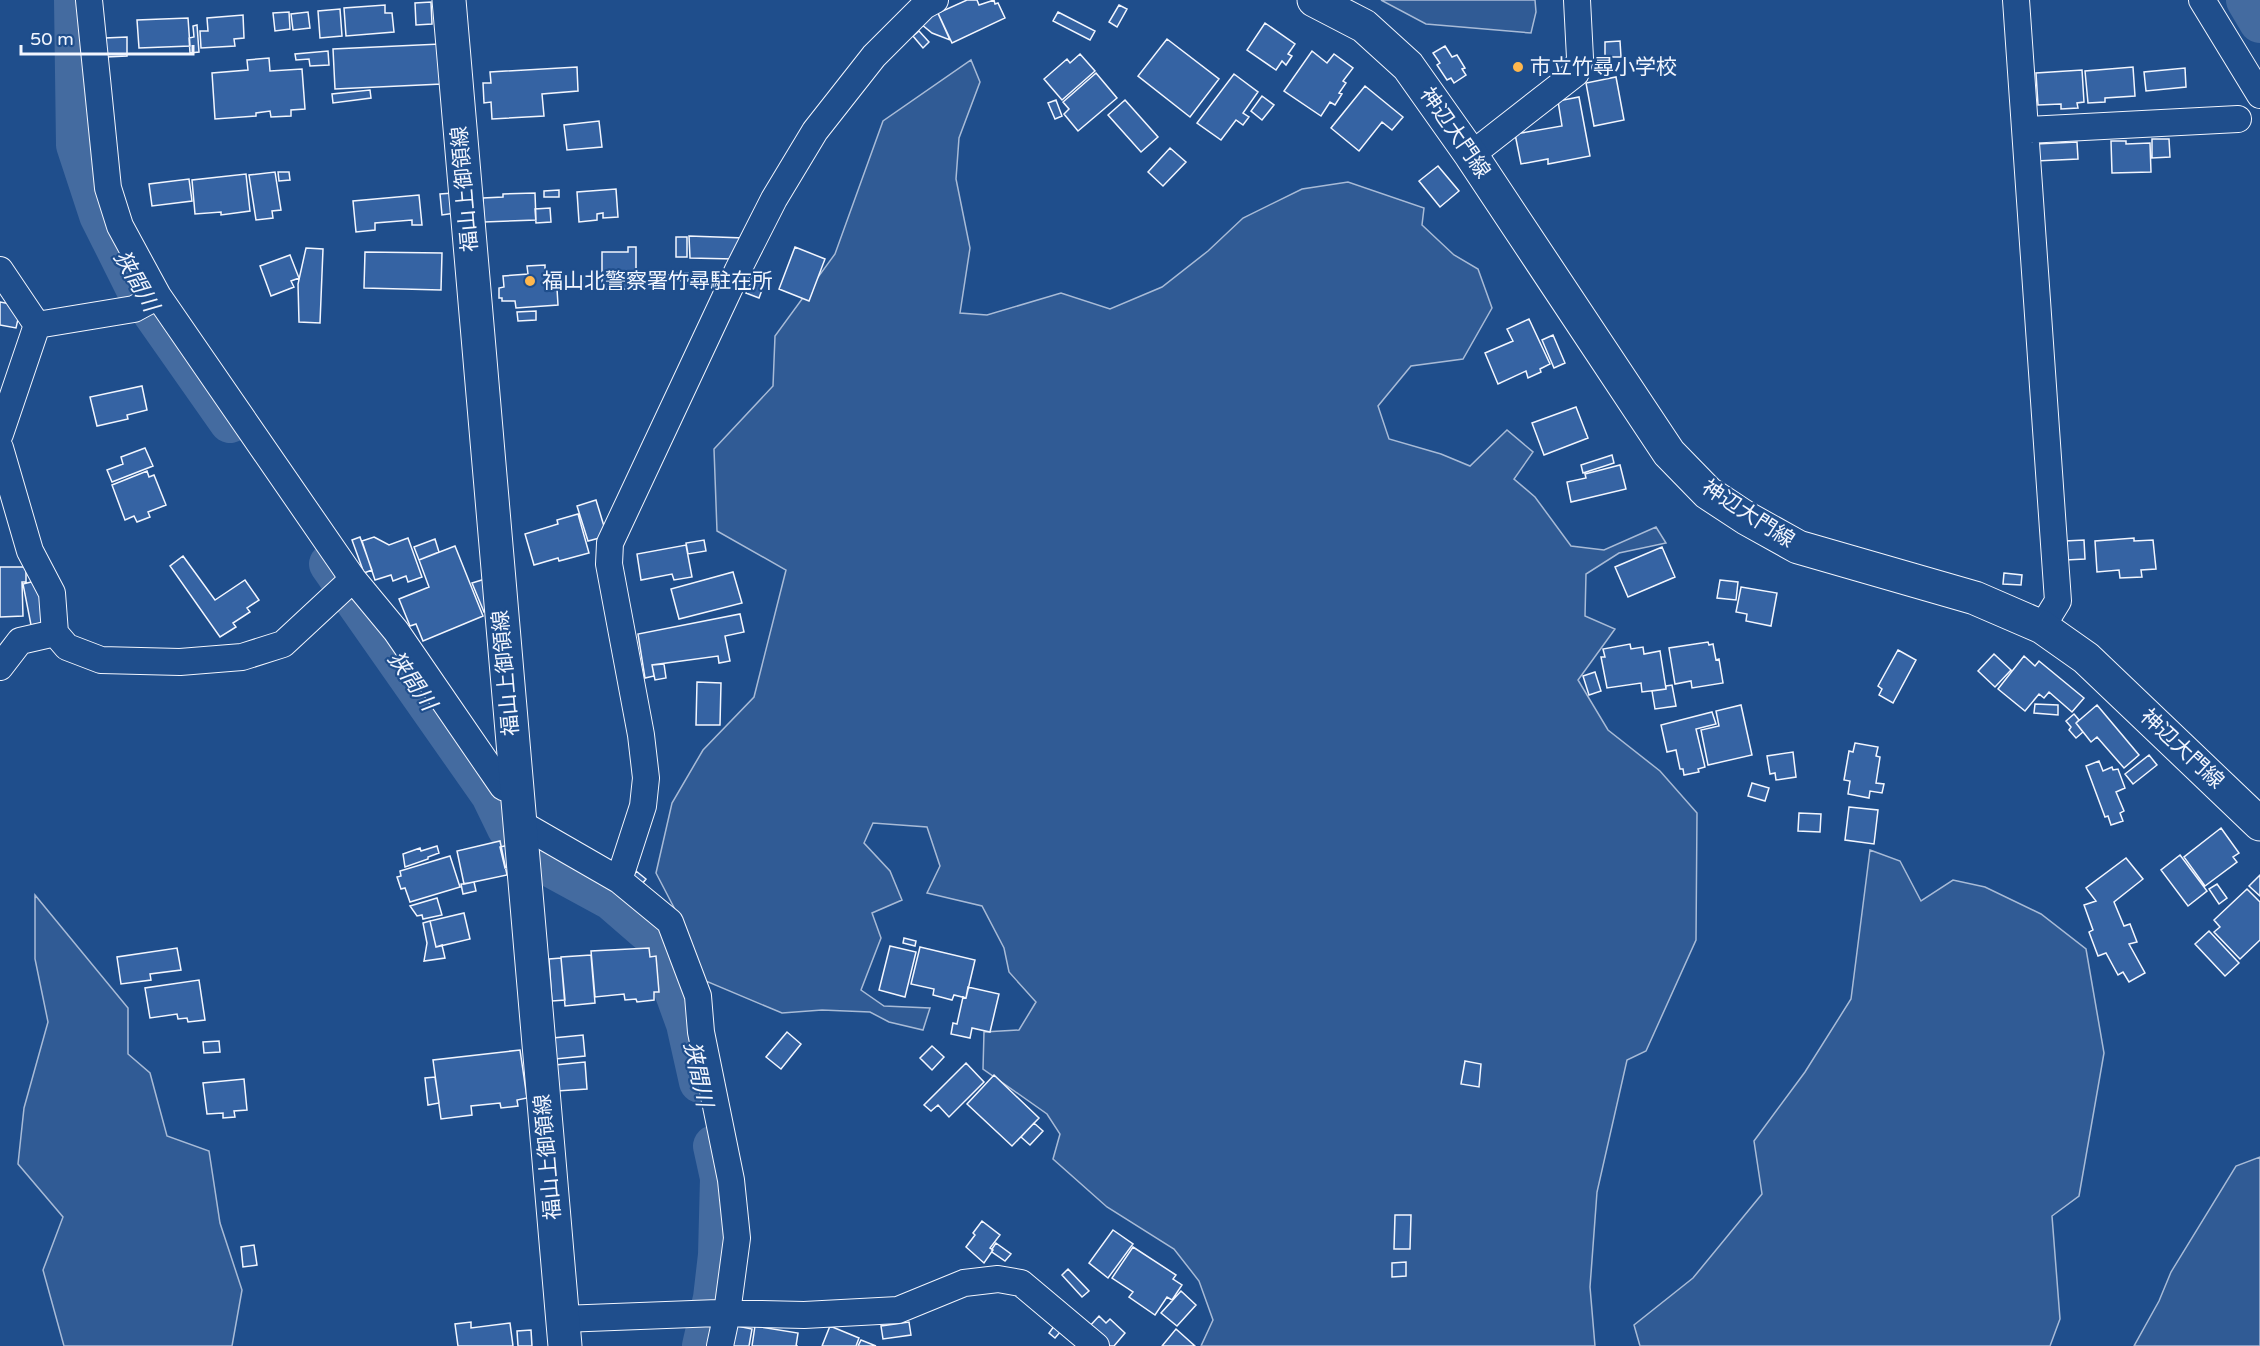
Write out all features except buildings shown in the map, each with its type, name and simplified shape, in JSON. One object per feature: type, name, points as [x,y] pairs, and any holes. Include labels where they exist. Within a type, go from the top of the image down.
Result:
[{"type":"main road","name":"福山上御領線","points":[[449,0],[564,1332]]},
{"type":"main road","name":"神辺大門線","points":[[1314,0],[1364,26],[1408,66],[1471,155],[1669,453],[1708,493],[1797,547],[1976,598],[2043,627],[2086,658],[2256,812]]},
{"type":"street","points":[[89,0],[108,188],[120,226],[158,296],[353,579],[396,631],[503,787],[519,824],[619,880],[670,922],[698,996],[701,1032],[732,1180],[737,1238],[715,1314],[720,1346]]},
{"type":"street","points":[[619,880],[643,806],[646,778],[641,735],[609,564],[610,543],[738,270],[774,199],[815,130],[874,56],[924,6],[935,0]]},
{"type":"street","points":[[1471,155],[1576,73],[1580,58],[1577,0]]},
{"type":"street","points":[[2016,0],[2058,601],[2043,627]]},
{"type":"street","points":[[2202,0],[2260,95]]},
{"type":"street","points":[[2026,130],[2238,119]]},
{"type":"street","points":[[0,270],[37,324]]},
{"type":"street","points":[[37,324],[134,309],[158,296]]},
{"type":"street","points":[[0,434],[37,324]]},
{"type":"street","points":[[0,448],[30,551],[52,592],[55,633],[67,647],[101,660],[180,662],[242,657],[283,644],[353,579]]},
{"type":"street","points":[[0,667],[20,641],[55,633]]},
{"type":"street","points":[[564,1332],[715,1314],[804,1315],[898,1310],[964,1283],[998,1279],[1021,1283],[1096,1346]]},
{"type":"shaded area","points":[[1381,0],[1535,0],[1536,12],[1531,33],[1426,24]]},
{"type":"shaded area","points":[[971,60],[980,82],[959,138],[956,179],[970,248],[960,313],[987,315],[1061,293],[1110,309],[1162,287],[1208,251],[1243,218],[1302,189],[1348,182],[1424,208],[1422,225],[1454,255],[1478,269],[1492,308],[1463,359],[1411,366],[1378,406],[1389,439],[1441,454],[1470,466],[1507,430],[1533,452],[1514,479],[1535,497],[1571,546],[1604,550],[1656,527],[1666,543],[1619,553],[1586,574],[1585,616],[1615,629],[1578,680],[1608,730],[1660,771],[1697,813],[1696,940],[1646,1051],[1627,1060],[1597,1192],[1590,1287],[1595,1346],[1201,1346],[1213,1320],[1199,1281],[1174,1249],[1107,1207],[1053,1159],[1060,1134],[1047,1114],[983,1069],[984,1032],[1019,1030],[1036,1002],[1009,972],[1004,948],[982,906],[927,893],[940,866],[927,827],[873,823],[864,843],[890,871],[902,900],[872,913],[881,938],[861,990],[884,1006],[930,1008],[923,1030],[889,1022],[870,1012],[822,1010],[782,1013],[701,979],[681,921],[656,873],[672,803],[703,750],[754,697],[786,570],[717,531],[714,449],[773,386],[775,336],[835,254],[883,121]]},
{"type":"shaded area","points":[[1870,850],[1900,861],[1921,901],[1953,880],[1985,887],[2041,914],[2086,949],[2104,1053],[2079,1196],[2052,1216],[2060,1319],[2050,1346],[1640,1346],[1634,1325],[1693,1278],[1762,1194],[1754,1141],[1805,1072],[1851,999]]},
{"type":"shaded area","points":[[35,895],[128,1008],[128,1054],[150,1073],[167,1136],[209,1151],[220,1223],[242,1290],[232,1346],[64,1346],[43,1270],[63,1217],[18,1164],[24,1108],[48,1022],[35,959]]},
{"type":"shaded area","points":[[2260,1157],[2260,1346],[2134,1346],[2159,1301],[2171,1272],[2236,1166]]},
{"type":"waterway","name":"狭間川","points":[[75,0],[77,145],[100,215],[138,291],[230,422]]},
{"type":"waterway","points":[[2247,0],[2260,22]]},
{"type":"waterway","name":"狭間川","points":[[330,564],[492,795],[508,828],[554,868],[611,899],[656,938],[687,1024],[700,1082]]},
{"type":"waterway","name":"狭間川","points":[[703,1346],[714,1298],[719,1255],[721,1178],[714,1146]]},
{"type":"place","name":"市立竹尋小学校","points":[[1518,67]]},
{"type":"place","name":"福山北警察署竹尋駐在所","points":[[530,281]]}]
